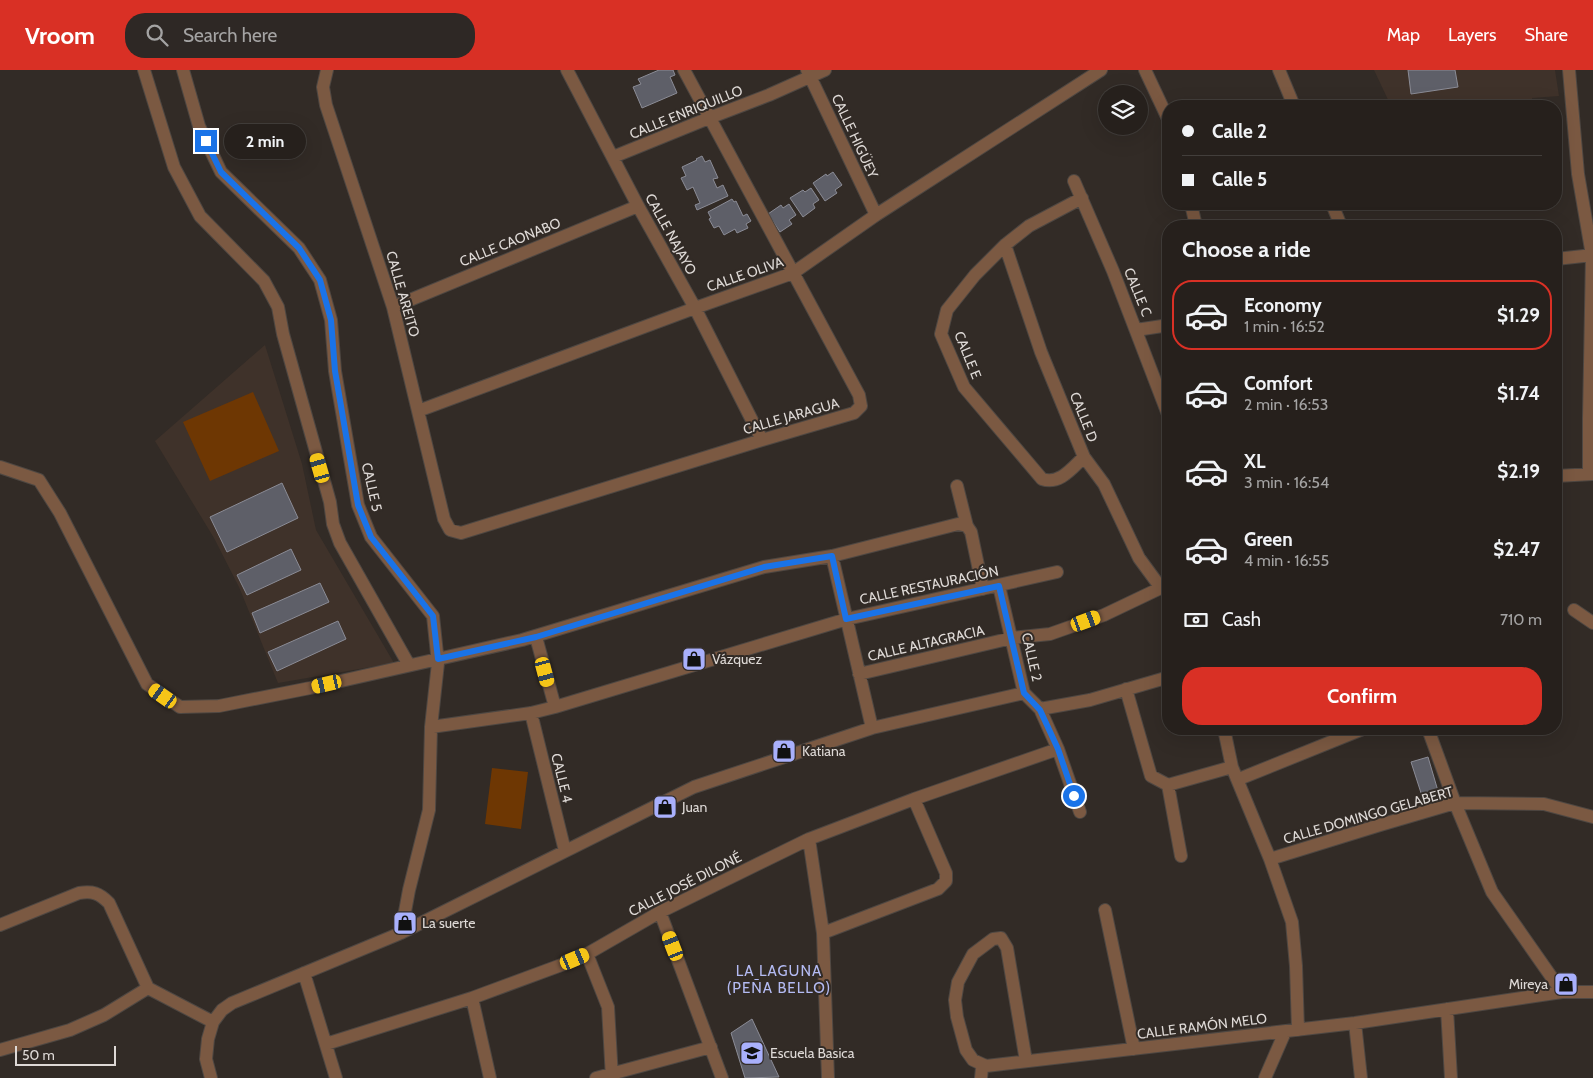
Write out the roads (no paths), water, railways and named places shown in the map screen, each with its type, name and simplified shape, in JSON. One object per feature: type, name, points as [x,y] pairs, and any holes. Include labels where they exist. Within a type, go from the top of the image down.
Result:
[{"type":"street","points":[[144,70],[174,167],[200,216],[264,281],[278,307],[283,334],[330,502],[333,524],[340,543],[410,665]]},
{"type":"street","name":"CALLE 5","points":[[183,70],[199,126],[221,172],[299,248],[320,280],[331,320],[335,371],[358,505],[371,537],[433,616],[438,659],[431,727],[429,810],[409,890],[401,933]]},
{"type":"street","name":"CALLE AREITO","points":[[327,70],[323,87],[326,105],[393,306],[444,519],[450,530]]},
{"type":"street","name":"CALLE NAJAYO","points":[[567,70],[638,206],[695,308],[762,440]]},
{"type":"street","name":"CALLE JARAGUA","points":[[450,530],[461,533],[854,413],[861,406],[859,395],[684,70]]},
{"type":"street","name":"CALLE ENRIQUILLO","points":[[613,157],[769,95],[809,74],[825,70]]},
{"type":"street","name":"CALLE OLIVA","points":[[418,411],[793,273],[876,215],[1101,70]]},
{"type":"street","points":[[1145,70],[1162,106]]},
{"type":"street","points":[[1279,70],[1292,100]]},
{"type":"street","points":[[1562,476],[1591,474],[1589,418],[1592,255],[1578,174],[1569,70]]},
{"type":"street","name":"CALLE HIGÜEY","points":[[809,74],[876,215]]},
{"type":"street","name":"CALLE C","points":[[1074,181],[1114,271],[1162,399]]},
{"type":"street","name":"CALLE E","points":[[1082,198],[1029,226],[1005,245],[975,275],[947,310],[941,334],[964,387],[1042,480],[1050,482],[1058,480],[1084,457]]},
{"type":"street","name":"CALLE CAONABO","points":[[393,306],[638,206]]},
{"type":"street","name":"CALLE D","points":[[1005,245],[1041,352],[1084,457],[1104,484],[1139,558],[1162,583]]},
{"type":"street","points":[[1562,258],[1592,255]]},
{"type":"street","points":[[1136,330],[1162,326]]},
{"type":"street","points":[[0,467],[39,480],[60,512],[147,684],[180,707],[219,706],[310,688],[536,637],[764,567],[832,556],[958,524],[967,526]]},
{"type":"street","points":[[958,486],[967,526],[971,532],[983,589]]},
{"type":"street","points":[[832,556],[872,728]]},
{"type":"street","name":"CALLE RESTAURACIÓN","points":[[431,727],[531,713],[846,619],[1057,572]]},
{"type":"street","name":"CALLE 2","points":[[999,586],[1024,693],[1040,710],[1058,749],[1080,812]]},
{"type":"street","name":"CALLE ALTAGRACIA","points":[[860,674],[1012,638],[1050,634],[1104,615],[1162,587]]},
{"type":"street","points":[[1574,610],[1593,623]]},
{"type":"street","points":[[536,637],[555,707]]},
{"type":"street","points":[[1040,710],[1090,700],[1162,679]]},
{"type":"street","points":[[1126,689],[1151,776],[1168,785],[1232,767]]},
{"type":"street","points":[[212,1078],[206,1059],[208,1039],[214,1022],[222,1010],[232,1003],[341,956],[401,933],[694,787],[872,728],[1024,693]]},
{"type":"street","name":"CALLE 4","points":[[531,713],[565,850]]},
{"type":"street","points":[[1225,735],[1232,767],[1239,780],[1270,859],[1292,922],[1296,966],[1298,1030]]},
{"type":"street","points":[[1239,780],[1348,735]]},
{"type":"street","points":[[1430,735],[1455,803],[1492,892],[1562,992]]},
{"type":"street","name":"CALLE JOSÉ DILONÉ","points":[[326,1044],[472,998],[587,954],[660,912],[809,839],[914,799],[1058,749]]},
{"type":"street","points":[[1168,785],[1181,856]]},
{"type":"street","points":[[823,933],[938,889],[946,881],[946,873],[914,799]]},
{"type":"street","name":"CALLE DOMINGO GELABERT","points":[[1270,859],[1380,824],[1455,803],[1544,804],[1593,817]]},
{"type":"street","points":[[809,839],[823,933],[828,1078]]},
{"type":"street","points":[[0,925],[80,893],[91,892],[101,895],[110,903],[148,988],[214,1022]]},
{"type":"street","points":[[1105,910],[1134,1049]]},
{"type":"street","points":[[660,912],[722,1078]]},
{"type":"street","points":[[981,1078],[982,1068],[986,1066],[973,1060],[966,1050],[957,1017],[955,1000],[958,982],[973,954],[994,939],[1001,938],[1007,948],[1026,1061]]},
{"type":"street","points":[[587,954],[608,1007],[612,1076]]},
{"type":"street","points":[[304,973],[336,1078]]},
{"type":"street","points":[[0,1050],[70,1030],[104,1015],[148,988]]},
{"type":"street","name":"CALLE RAMÓN MELO","points":[[986,1066],[1285,1032],[1562,992],[1593,992]]},
{"type":"street","points":[[472,998],[490,1078]]},
{"type":"street","points":[[1447,1009],[1451,1078]]},
{"type":"street","points":[[1354,1023],[1361,1078]]},
{"type":"street","points":[[1265,1078],[1285,1032]]},
{"type":"street","points":[[596,1078],[612,1076],[711,1047]]},
{"type":"place","name":"Vázquez","points":[[694,659]]},
{"type":"place","name":"Katiana","points":[[784,751]]},
{"type":"place","name":"Juan","points":[[665,807]]},
{"type":"place","name":"La suerte","points":[[405,923]]},
{"type":"place","name":"Mireya","points":[[1566,984]]},
{"type":"place","name":"Escuela Basica","points":[[752,1053]]},
{"type":"district","name":"LA LAGUNA (PEÑA BELLO)","points":[[779,980]]}]
